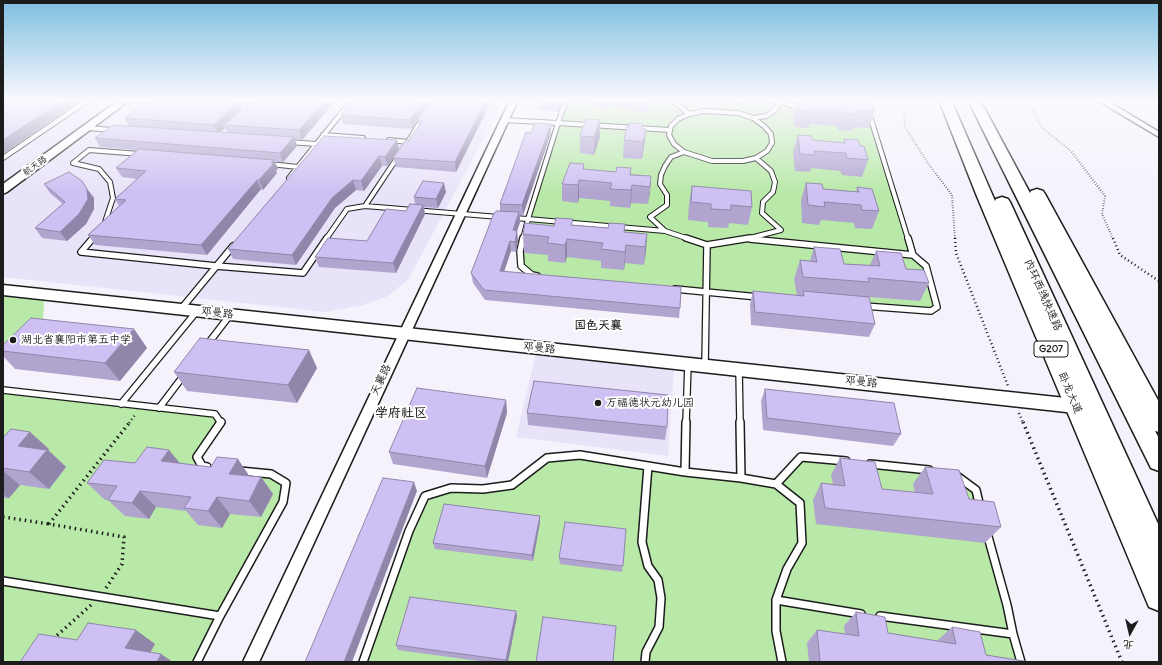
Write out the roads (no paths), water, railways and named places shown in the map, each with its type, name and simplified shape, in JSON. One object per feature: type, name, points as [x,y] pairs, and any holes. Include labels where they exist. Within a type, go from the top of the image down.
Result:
[{"type":"highway","name":"卧龙大道","points":[[958,131],[1075,406],[1159,597]]},
{"type":"highway","name":"内环西线快速路","points":[[970,131],[1158,553]]},
{"type":"highway","points":[[990,131],[1159,461]]},
{"type":"highway","points":[[1003,131],[1159,424]]},
{"type":"street","name":"航天路","points":[[3,190],[83,131]]},
{"type":"street","name":"天襄路","points":[[251,662],[403,333],[499,131]]},
{"type":"street","name":"邓曼路","points":[[3,290],[1013,398],[1075,406]]},
{"type":"lane","points":[[3,158],[43,131]]},
{"type":"lane","points":[[283,184],[326,131]]},
{"type":"lane","points":[[365,206],[415,131]]},
{"type":"lane","points":[[540,276],[532,275],[521,266],[520,251],[528,219],[555,131]]},
{"type":"lane","points":[[670,131],[669,135],[674,144],[684,152],[704,159],[728,162],[756,158],[767,151],[772,143],[771,134],[768,131]]},
{"type":"lane","points":[[861,306],[931,312],[937,307],[926,266],[913,255],[875,131]]},
{"type":"lane","points":[[323,135],[369,139]]},
{"type":"lane","points":[[385,140],[408,142]]},
{"type":"lane","points":[[287,142],[316,144]]},
{"type":"lane","points":[[102,226],[107,220],[113,198],[110,182],[99,169],[73,162],[89,150],[143,154]]},
{"type":"lane","points":[[665,231],[650,217],[666,205],[667,195],[660,184],[661,175],[665,166],[671,157],[684,152]]},
{"type":"lane","points":[[97,232],[81,252],[304,274],[347,209],[365,206],[665,231],[707,245],[750,238],[781,230],[762,213],[763,202],[773,192],[775,182],[770,171],[756,158]]},
{"type":"lane","points":[[267,164],[298,167]]},
{"type":"lane","points":[[750,238],[913,255]]},
{"type":"lane","points":[[181,309],[235,243]]},
{"type":"lane","points":[[705,366],[707,245]]},
{"type":"lane","points":[[666,288],[768,298]]},
{"type":"lane","points":[[121,404],[197,311]]},
{"type":"lane","points":[[202,352],[231,315]]},
{"type":"lane","points":[[685,472],[688,364]]},
{"type":"lane","points":[[739,369],[742,478]]},
{"type":"lane","points":[[159,408],[187,371]]},
{"type":"lane","points":[[3,390],[216,414],[221,422],[197,457],[202,466],[217,468]]},
{"type":"lane","points":[[362,662],[409,531],[425,496],[451,488],[483,489],[512,485],[547,458],[580,455],[685,472],[742,478],[776,484],[800,503],[802,543],[787,569],[776,600],[776,631],[782,662]]},
{"type":"lane","points":[[776,484],[801,457],[856,463]]},
{"type":"lane","points":[[864,463],[936,471]]},
{"type":"lane","points":[[645,662],[646,652],[659,627],[661,598],[658,580],[648,566],[642,542],[648,466]]},
{"type":"lane","points":[[197,662],[220,616],[283,502],[286,483],[271,474],[233,470]]},
{"type":"lane","points":[[951,472],[976,490],[982,513]]},
{"type":"lane","points":[[986,529],[1007,605],[1012,634],[1021,662]]},
{"type":"lane","points":[[3,581],[220,616]]},
{"type":"lane","points":[[776,600],[815,608],[1012,634]]},
{"type":"place","name":"湖北省襄阳市第五中学","points":[[13,340]]},
{"type":"place","name":"万福德状元幼儿园","points":[[598,403]]},
{"type":"district","name":"国色天襄","points":[[598,326]]},
{"type":"district","name":"学府社区","points":[[401,413]]}]
